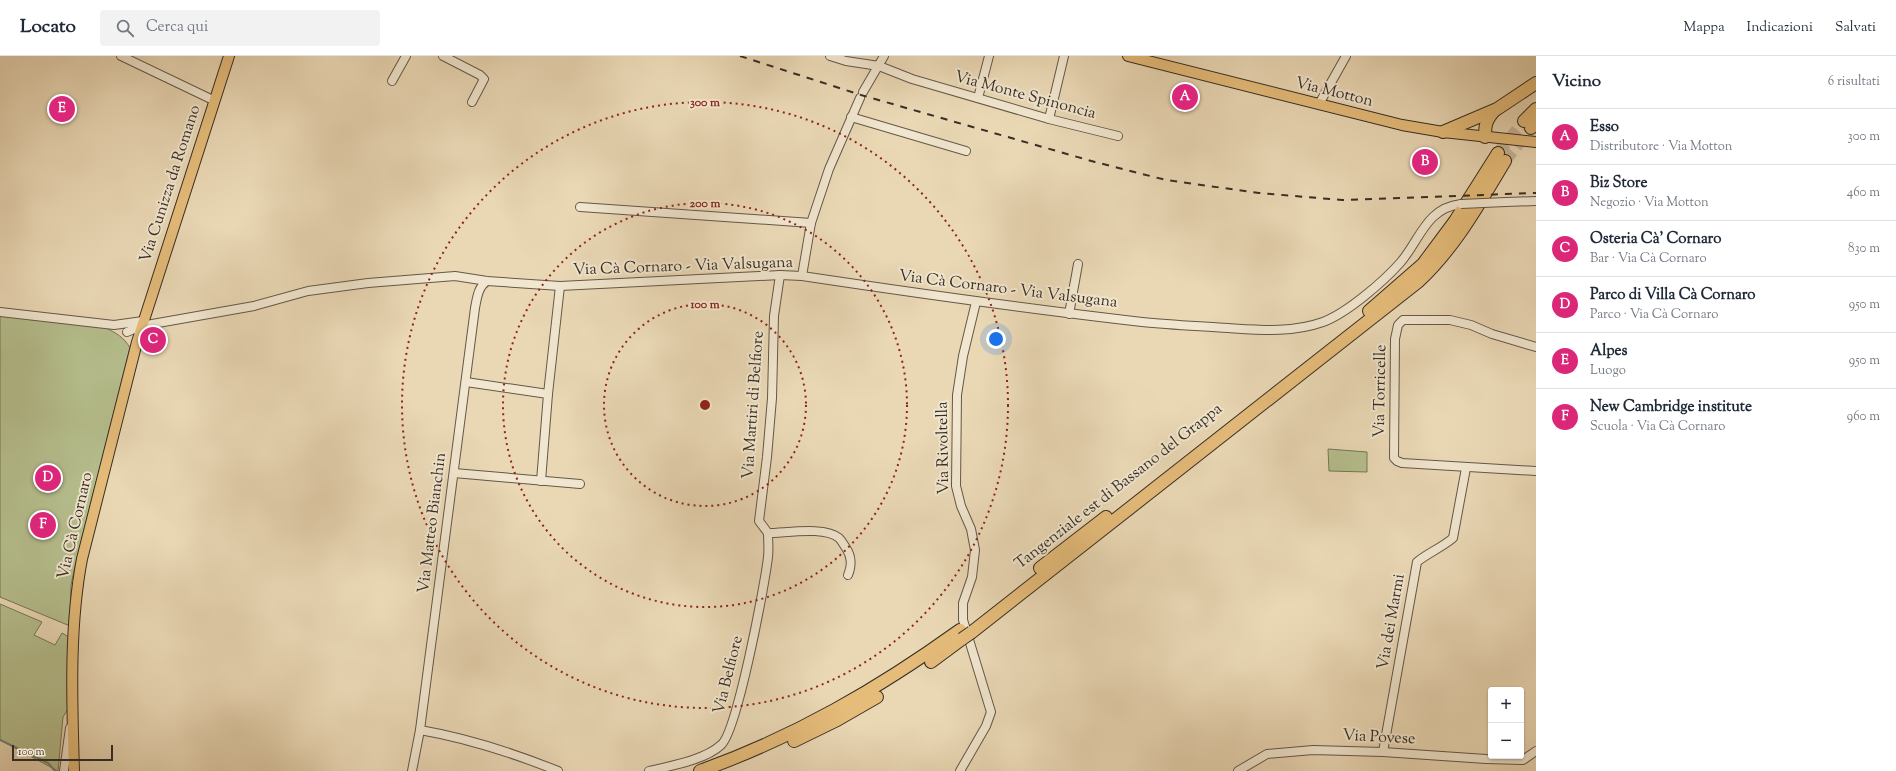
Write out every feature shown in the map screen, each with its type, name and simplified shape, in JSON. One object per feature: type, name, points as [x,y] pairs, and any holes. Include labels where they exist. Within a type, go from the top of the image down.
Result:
[{"type":"highway","points":[[1443,132],[1497,109],[1536,83]]},
{"type":"highway","points":[[1485,136],[1487,119],[1497,109]]},
{"type":"highway","points":[[1530,124],[1536,109]]},
{"type":"highway","name":"Tangenziale est di Bassano del Grappa","points":[[723,771],[771,752],[837,720],[916,672],[1156,482],[1419,281],[1456,241],[1501,157]]},
{"type":"highway","name":"Tangenziale est di Bassano del Grappa","points":[[700,771],[737,758],[799,729],[864,695],[966,631]]},
{"type":"main road","name":"Via Cunizza da Romano","points":[[142,324],[213,100],[229,56]]},
{"type":"main road","name":"Via Motton","points":[[1128,56],[1402,125],[1443,132],[1536,142]]},
{"type":"main road","name":"Via Cà Cornaro","points":[[74,771],[73,720],[76,591],[82,559],[136,342],[142,324]]},
{"type":"street","points":[[121,56],[213,100]]},
{"type":"street","points":[[392,81],[406,56]]},
{"type":"street","points":[[443,56],[480,75],[484,79],[472,102]]},
{"type":"street","name":"Via Monte Spinoncia","points":[[830,56],[846,61],[879,66],[912,79],[1049,119],[1118,136]]},
{"type":"street","points":[[802,276],[811,223],[829,169],[861,95],[884,56]]},
{"type":"street","points":[[978,98],[989,56]]},
{"type":"street","points":[[1049,119],[1064,56]]},
{"type":"street","points":[[1319,104],[1346,56]]},
{"type":"street","points":[[851,118],[966,151]]},
{"type":"street","name":"Via Cà Cornaro - Via Valsugana","points":[[142,324],[254,306],[316,290],[368,283],[455,276],[488,281],[560,286],[780,275],[802,276],[976,302],[1069,314],[1202,328],[1264,331],[1301,328],[1342,313],[1361,298],[1399,264],[1430,218],[1439,210],[1452,205],[1461,204],[1536,201]]},
{"type":"street","points":[[580,207],[811,223]]},
{"type":"street","points":[[1069,314],[1078,264]]},
{"type":"street","name":"Via Martiri di Belfiore","points":[[768,532],[759,521],[772,398],[774,316],[780,275]]},
{"type":"street","name":"Via Matteo Bianchin","points":[[412,771],[420,730],[478,294],[482,286],[488,281]]},
{"type":"street","points":[[541,481],[548,394],[560,286]]},
{"type":"street","name":"Via Rivoltella","points":[[960,771],[986,726],[991,712],[963,620],[963,603],[972,577],[975,550],[971,529],[961,506],[956,486],[957,395],[963,356],[976,302]]},
{"type":"street","points":[[0,312],[114,325],[142,324]]},
{"type":"street","name":"Via Torricelle","points":[[1536,347],[1492,334],[1471,325],[1450,320],[1402,320],[1398,325],[1395,339],[1394,458],[1402,463],[1536,471]]},
{"type":"street","points":[[127,332],[142,324]]},
{"type":"street","points":[[114,325],[127,332],[136,342]]},
{"type":"street","points":[[466,382],[548,394]]},
{"type":"street","name":"Via dei Marmi","points":[[1383,752],[1417,562],[1424,556],[1442,547],[1453,538],[1466,468]]},
{"type":"street","points":[[454,473],[580,484]]},
{"type":"street","points":[[768,532],[816,531],[830,533],[839,538],[848,551],[851,559],[851,568],[848,574]]},
{"type":"street","name":"Via Belfiore","points":[[649,771],[683,762],[710,752],[722,745],[728,734],[742,686],[762,595],[768,556],[768,532]]},
{"type":"street","points":[[64,771],[69,730],[73,720]]},
{"type":"street","points":[[420,730],[448,735],[495,748],[558,771]]},
{"type":"street","name":"Via Povese","points":[[1238,771],[1267,754],[1313,750],[1383,752],[1523,760],[1536,751]]},
{"type":"green space","points":[[0,315],[104,327],[119,336],[130,348],[75,566],[71,585],[70,626],[0,597]]},
{"type":"green space","points":[[1328,449],[1367,452],[1367,472],[1329,471]]},
{"type":"green space","points":[[0,604],[42,622],[34,635],[55,645],[62,633],[69,637],[68,709],[63,717],[58,771],[0,740]]},
{"type":"waterway","points":[[0,740],[48,763],[55,771]]},
{"type":"tunnel","points":[[1498,153],[1524,121]]},
{"type":"tunnel","points":[[1505,161],[1531,128]]},
{"type":"railway","points":[[740,56],[861,95],[1095,162],[1166,180],[1259,193],[1342,200],[1536,193]]},
{"type":"place","name":"Esso","points":[[1185,97]]},
{"type":"place","name":"Alpes","points":[[62,109]]},
{"type":"place","name":"Biz Store","points":[[1425,162]]},
{"type":"place","name":"Osteria Cà' Cornaro","points":[[153,340]]},
{"type":"place","name":"Parco di Villa Cà Cornaro","points":[[48,478]]},
{"type":"place","name":"New Cambridge institute","points":[[43,525]]}]
